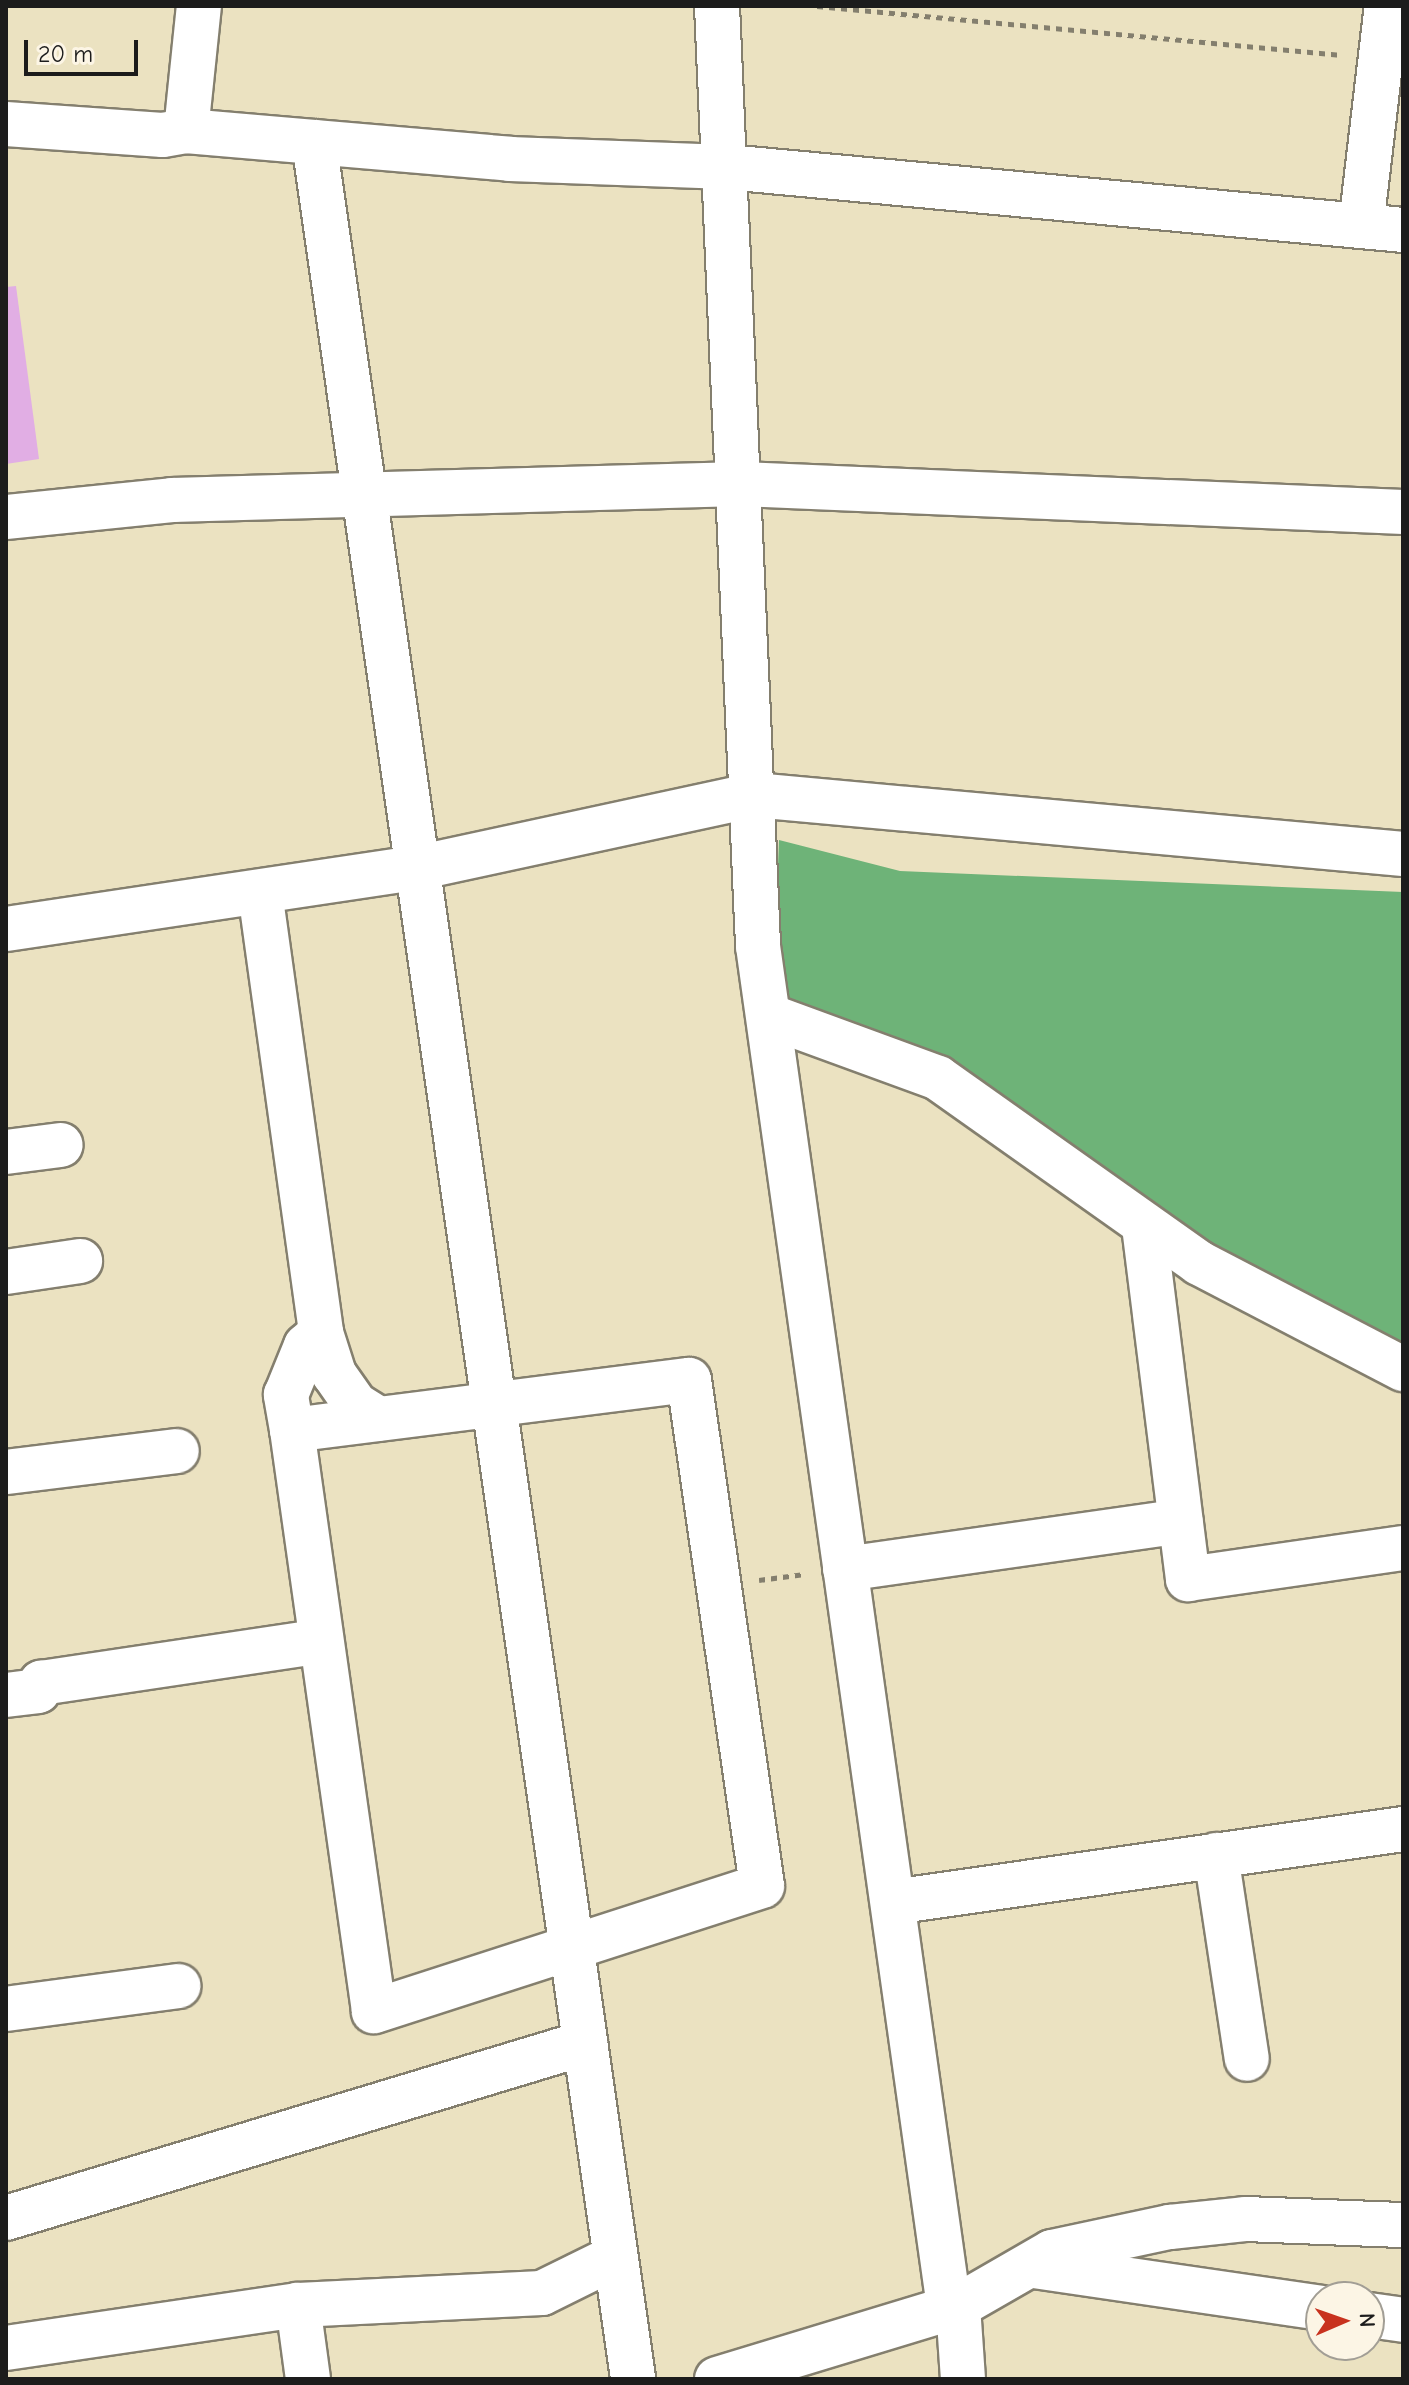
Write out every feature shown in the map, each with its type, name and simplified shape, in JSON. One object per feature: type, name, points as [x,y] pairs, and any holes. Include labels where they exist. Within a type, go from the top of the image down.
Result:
[{"type":"street","points":[[186,131],[199,6]]},
{"type":"street","points":[[717,6],[741,484],[758,946],[963,2379]]},
{"type":"street","points":[[6,124],[163,135],[186,131],[510,159],[727,167],[1382,228],[1378,59],[1387,6]]},
{"type":"street","points":[[314,142],[362,493],[421,867],[493,1405],[633,2379]]},
{"type":"street","points":[[6,517],[172,500],[741,484],[1403,512]]},
{"type":"street","points":[[6,929],[421,867],[754,795],[1403,854]]},
{"type":"street","points":[[260,892],[321,1333],[334,1374],[356,1405],[378,1419]]},
{"type":"street","points":[[769,1016],[938,1078],[1199,1263],[1403,1369]]},
{"type":"street","points":[[6,1152],[61,1145]]},
{"type":"street","points":[[1144,1226],[1188,1579],[1403,1548]]},
{"type":"street","points":[[6,1272],[80,1261]]},
{"type":"street","points":[[292,1430],[689,1380],[762,1886],[374,2011],[286,1395],[306,1346],[321,1333]]},
{"type":"street","points":[[6,1472],[177,1451]]},
{"type":"street","points":[[845,1569],[1181,1521]]},
{"type":"street","points":[[24,1689],[321,1641]]},
{"type":"street","points":[[893,1902],[1403,1829]]},
{"type":"street","points":[[1216,1855],[1247,2059]]},
{"type":"street","points":[[6,2009],[178,1986]]},
{"type":"street","points":[[6,2218],[585,2043]]},
{"type":"street","points":[[717,2379],[954,2306],[1052,2252],[1170,2227],[1245,2219],[1403,2225]]},
{"type":"street","points":[[6,2348],[298,2305],[542,2293],[615,2257]]},
{"type":"street","points":[[1026,2265],[1305,2306]]},
{"type":"street","points":[[298,2305],[308,2379]]},
{"type":"path","points":[[817,6],[1378,59]]},
{"type":"path","points":[[719,1585],[845,1569]]},
{"type":"green space","points":[[779,840],[900,871],[1403,892],[1403,1350],[1211,1249],[944,1061],[783,997],[775,944]]},
{"type":"building","points":[[16,286],[39,459],[6,464],[6,287]]}]
